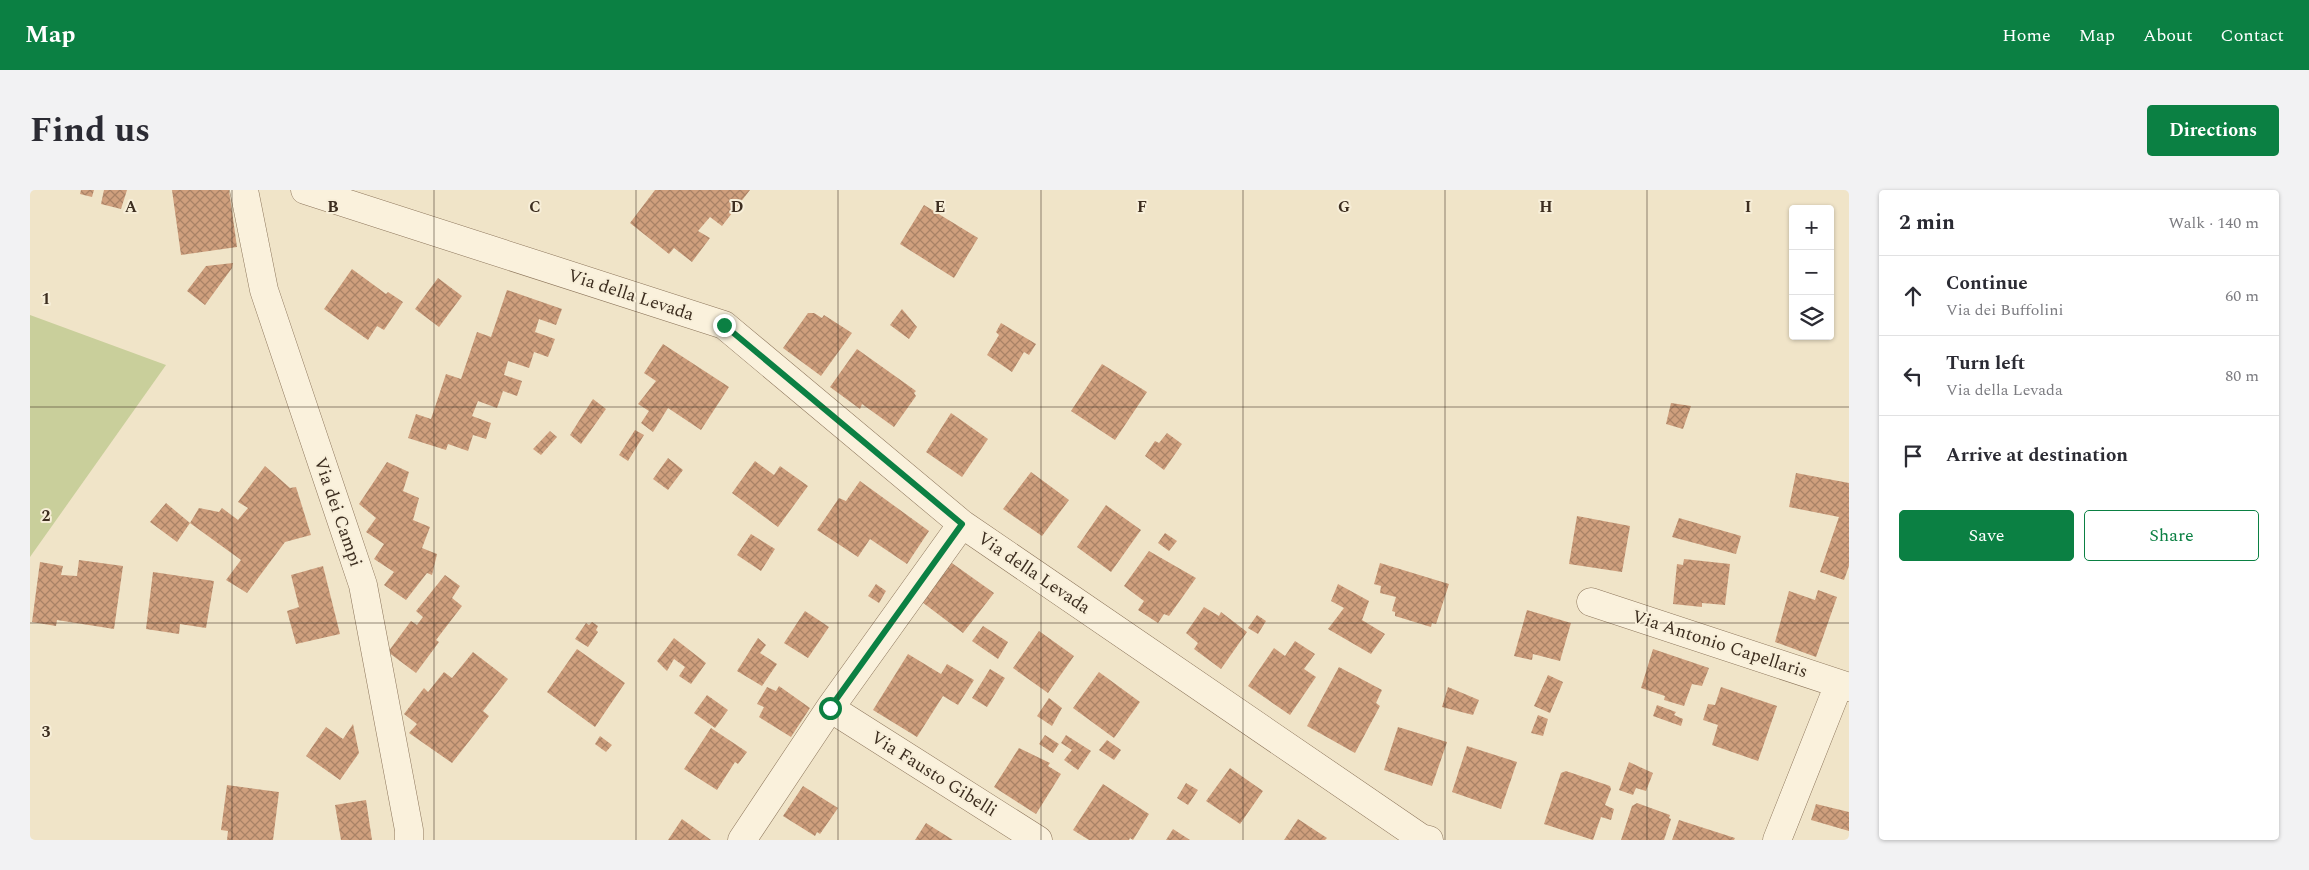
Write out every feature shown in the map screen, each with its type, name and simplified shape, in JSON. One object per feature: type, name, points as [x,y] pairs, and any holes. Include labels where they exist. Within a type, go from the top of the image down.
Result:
[{"type":"street","name":"Via dei Campi","points":[[244,190],[264,290],[363,585],[409,830],[409,840]]},
{"type":"street","name":"Via della Levada","points":[[305,190],[724,325],[962,524],[1423,839]]},
{"type":"street","points":[[742,840],[830,708],[962,524]]},
{"type":"street","name":"Via Antonio Capellaris","points":[[1591,602],[1844,685]]},
{"type":"street","points":[[1776,840],[1844,685]]},
{"type":"street","name":"Via Fausto Gibelli","points":[[830,708],[1038,840]]},
{"type":"green space","points":[[30,315],[166,365],[30,557]]},
{"type":"building","points":[[81,190],[94,190],[92,197],[80,194]]},
{"type":"building","points":[[104,190],[127,190],[121,209],[101,204]]},
{"type":"building","points":[[172,190],[229,190],[237,247],[181,255]]},
{"type":"building","points":[[655,190],[750,190],[722,226],[710,217],[698,231],[710,238],[692,262],[674,248],[669,254],[630,223]]},
{"type":"building","points":[[924,205],[978,238],[954,278],[900,244]]},
{"type":"building","points":[[233,263],[232,268],[205,305],[187,291],[206,266]]},
{"type":"building","points":[[352,269],[386,294],[388,292],[403,302],[384,330],[377,326],[368,340],[324,309]]},
{"type":"building","points":[[438,278],[462,296],[439,327],[415,309]]},
{"type":"building","points":[[507,290],[562,309],[556,325],[539,319],[535,332],[555,339],[548,357],[534,352],[529,368],[508,361],[504,375],[522,381],[517,396],[503,391],[497,408],[478,401],[472,416],[491,423],[486,439],[473,435],[468,451],[448,444],[446,450],[408,438],[416,414],[431,419],[446,374],[461,379],[477,332],[491,337]]},
{"type":"building","points":[[902,309],[917,327],[909,339],[890,325]]},
{"type":"building","points":[[808,313],[814,313],[822,318],[824,315],[852,333],[821,376],[783,348]]},
{"type":"building","points":[[1001,323],[1036,344],[1029,355],[1024,352],[1012,372],[987,355],[999,335],[996,332]]},
{"type":"building","points":[[663,344],[729,387],[701,430],[668,408],[653,432],[641,423],[649,411],[638,404],[656,381],[644,373]]},
{"type":"building","points":[[857,349],[916,391],[914,393],[916,396],[894,427],[862,404],[860,409],[830,387]]},
{"type":"building","points":[[1102,364],[1147,392],[1115,440],[1071,411]]},
{"type":"building","points":[[593,399],[606,409],[581,444],[570,435]]},
{"type":"building","points":[[1671,403],[1691,406],[1683,429],[1666,424]]},
{"type":"building","points":[[951,413],[988,439],[962,477],[926,452]]},
{"type":"building","points":[[635,430],[644,435],[628,461],[619,455]]},
{"type":"building","points":[[550,431],[557,437],[541,455],[533,449]]},
{"type":"building","points":[[1167,433],[1182,444],[1164,470],[1145,456],[1155,441],[1159,443]]},
{"type":"building","points":[[668,458],[683,470],[668,490],[653,479]]},
{"type":"building","points":[[755,461],[774,475],[780,466],[808,486],[778,527],[732,493]]},
{"type":"building","points":[[387,462],[409,472],[403,491],[419,498],[413,520],[430,527],[422,548],[437,554],[432,575],[427,573],[406,600],[384,585],[394,572],[374,559],[384,544],[366,532],[376,518],[359,504]]},
{"type":"building","points":[[265,466],[290,488],[296,487],[311,535],[285,542],[247,593],[226,580],[241,560],[190,523],[199,508],[219,512],[222,508],[238,520],[248,508],[238,502]]},
{"type":"building","points":[[1031,472],[1069,500],[1042,536],[1003,509]]},
{"type":"building","points":[[1796,473],[1849,483],[1849,566],[1844,580],[1820,572],[1839,517],[1789,507]]},
{"type":"building","points":[[860,481],[929,531],[907,564],[870,539],[858,557],[817,530],[839,498],[846,501]]},
{"type":"building","points":[[166,503],[190,523],[177,542],[150,522]]},
{"type":"building","points":[[1106,505],[1141,530],[1111,572],[1077,547]]},
{"type":"building","points":[[1577,516],[1630,526],[1622,572],[1569,564]]},
{"type":"building","points":[[1679,518],[1741,536],[1736,554],[1672,537]]},
{"type":"building","points":[[1165,533],[1177,541],[1169,551],[1158,543]]},
{"type":"building","points":[[751,534],[775,549],[761,571],[737,555]]},
{"type":"building","points":[[1149,551],[1196,578],[1169,616],[1164,614],[1158,623],[1138,610],[1144,601],[1124,586]]},
{"type":"building","points":[[1684,559],[1730,564],[1725,605],[1702,603],[1702,607],[1673,604],[1677,564],[1683,565]]},
{"type":"building","points":[[79,560],[123,566],[114,629],[57,620],[56,626],[32,622],[40,562],[63,566],[61,575],[77,576]]},
{"type":"building","points":[[949,561],[994,593],[963,633],[922,602]]},
{"type":"building","points":[[1380,563],[1449,584],[1436,624],[1432,623],[1431,627],[1395,616],[1395,612],[1392,611],[1396,597],[1380,593],[1381,586],[1374,584]]},
{"type":"building","points":[[323,566],[340,634],[296,644],[287,611],[299,607],[291,575]]},
{"type":"building","points":[[153,572],[214,581],[206,628],[180,624],[179,634],[146,629]]},
{"type":"building","points":[[445,575],[460,586],[452,598],[462,606],[436,640],[439,642],[416,673],[388,652],[411,621],[417,625],[423,617],[416,611]]},
{"type":"building","points":[[876,584],[886,591],[879,603],[868,596]]},
{"type":"building","points":[[1338,584],[1369,601],[1362,620],[1385,634],[1371,654],[1328,629],[1344,608],[1331,601]]},
{"type":"building","points":[[1818,590],[1837,597],[1816,657],[1775,642],[1789,591],[1815,600]]},
{"type":"building","points":[[1204,607],[1219,616],[1221,612],[1247,632],[1221,669],[1194,649],[1198,643],[1186,633]]},
{"type":"building","points":[[1527,610],[1571,623],[1560,661],[1533,654],[1532,660],[1514,656]]},
{"type":"building","points":[[805,611],[829,627],[808,658],[784,643]]},
{"type":"building","points":[[1257,615],[1266,621],[1258,634],[1248,628]]},
{"type":"building","points":[[592,622],[598,626],[596,630],[598,632],[588,647],[575,639],[586,623],[589,625]]},
{"type":"building","points":[[983,626],[1008,642],[998,659],[972,641]]},
{"type":"building","points":[[1039,631],[1074,656],[1048,693],[1013,668]]},
{"type":"building","points":[[674,638],[706,663],[691,684],[679,676],[685,667],[674,659],[667,671],[657,661]]},
{"type":"building","points":[[758,638],[766,645],[760,653],[777,664],[762,686],[737,671]]},
{"type":"building","points":[[1295,641],[1315,654],[1304,669],[1316,677],[1290,715],[1248,686],[1274,648],[1285,656]]},
{"type":"building","points":[[577,649],[625,683],[595,727],[547,692]]},
{"type":"building","points":[[1653,649],[1709,668],[1702,686],[1692,684],[1684,706],[1664,700],[1665,696],[1641,688]]},
{"type":"building","points":[[473,652],[508,679],[483,711],[489,716],[452,763],[409,733],[417,724],[404,714],[424,688],[428,692],[444,672],[452,678]]},
{"type":"building","points":[[908,654],[941,674],[947,664],[974,680],[958,705],[943,696],[917,737],[873,710]]},
{"type":"building","points":[[1339,667],[1382,690],[1376,703],[1380,706],[1355,753],[1307,726]]},
{"type":"building","points":[[990,669],[1005,678],[987,707],[972,698]]},
{"type":"building","points":[[1099,672],[1140,702],[1114,738],[1073,708]]},
{"type":"building","points":[[1548,675],[1563,682],[1550,713],[1534,706]]},
{"type":"building","points":[[779,686],[810,708],[791,737],[759,717],[764,707],[757,704],[767,687],[776,691]]},
{"type":"building","points":[[1448,687],[1479,700],[1473,715],[1442,707]]},
{"type":"building","points":[[1721,687],[1777,706],[1758,761],[1712,745],[1718,725],[1703,720],[1708,704],[1715,705]]},
{"type":"building","points":[[707,695],[728,710],[715,728],[694,713]]},
{"type":"building","points":[[1049,698],[1062,708],[1052,726],[1037,716]]},
{"type":"building","points":[[1657,705],[1676,712],[1674,715],[1683,719],[1681,726],[1653,716]]},
{"type":"building","points":[[1538,715],[1548,719],[1543,736],[1531,733]]},
{"type":"building","points":[[353,724],[359,753],[340,780],[306,756],[326,727],[343,739]]},
{"type":"building","points":[[1398,727],[1447,742],[1432,786],[1384,770]]},
{"type":"building","points":[[711,728],[747,752],[738,764],[735,762],[717,790],[684,769]]},
{"type":"building","points":[[1045,735],[1059,744],[1053,753],[1039,744]]},
{"type":"building","points":[[1066,735],[1091,751],[1078,770],[1064,760],[1072,750],[1061,743]]},
{"type":"building","points":[[600,736],[612,745],[606,752],[595,744]]},
{"type":"building","points":[[1107,740],[1121,750],[1114,760],[1099,750]]},
{"type":"building","points":[[1467,746],[1517,762],[1501,809],[1452,792]]},
{"type":"building","points":[[1019,748],[1050,763],[1048,766],[1061,774],[1036,814],[994,787]]},
{"type":"building","points":[[1629,762],[1653,773],[1646,791],[1636,788],[1633,795],[1619,790]]},
{"type":"building","points":[[1230,768],[1263,791],[1240,824],[1206,801]]},
{"type":"building","points":[[1566,771],[1610,786],[1611,789],[1605,805],[1614,809],[1611,820],[1601,817],[1593,840],[1544,824],[1561,773]]},
{"type":"building","points":[[1186,783],[1198,790],[1188,805],[1177,798]]},
{"type":"building","points":[[1103,784],[1149,814],[1133,840],[1130,838],[1129,840],[1089,840],[1073,830]]},
{"type":"building","points":[[227,785],[279,792],[273,840],[227,840],[228,831],[221,830]]},
{"type":"building","points":[[803,786],[838,808],[820,834],[817,832],[815,836],[783,816]]},
{"type":"building","points":[[366,800],[372,840],[341,840],[335,805]]},
{"type":"building","points":[[1637,803],[1670,815],[1669,818],[1671,819],[1664,840],[1621,840],[1632,806]]},
{"type":"building","points":[[1816,804],[1849,812],[1849,831],[1811,820]]},
{"type":"building","points":[[682,819],[711,840],[668,840]]},
{"type":"building","points":[[1298,819],[1327,838],[1325,840],[1284,840]]},
{"type":"building","points":[[1679,820],[1735,838],[1734,840],[1672,840]]},
{"type":"building","points":[[926,823],[953,840],[915,840]]},
{"type":"building","points":[[1173,829],[1190,840],[1166,840]]},
{"type":"route","points":[[724,325],[962,524],[830,708]]}]
